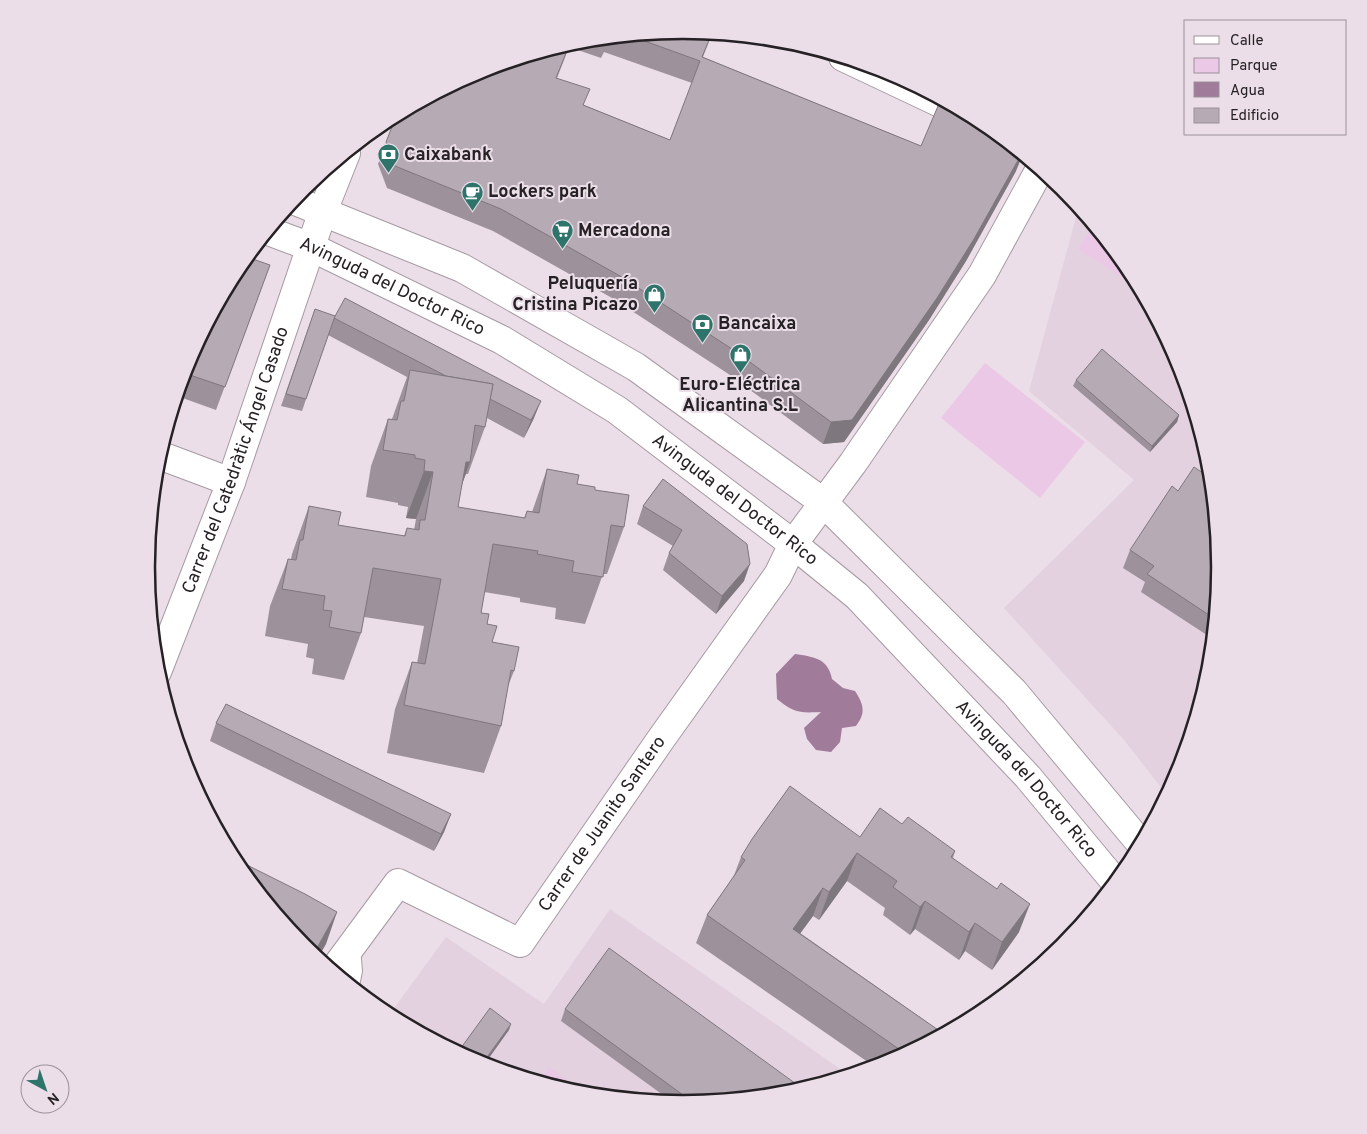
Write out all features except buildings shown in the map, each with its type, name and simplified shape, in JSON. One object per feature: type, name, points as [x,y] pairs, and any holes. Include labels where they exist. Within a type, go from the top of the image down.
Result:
[{"type":"street","name":"Carrer del Catedràtic Ángel Casado","points":[[163,657],[231,482],[323,211],[341,165]]},
{"type":"street","name":"Carrer de Juanito Santero","points":[[335,964],[344,937],[398,883],[520,943],[660,739],[778,575],[793,544],[982,275],[1037,174]]},
{"type":"street","points":[[301,203],[462,268],[636,367],[823,502],[1014,692],[1136,838]]},
{"type":"street","name":"Avinguda del Doctor Rico","points":[[274,233],[312,247],[502,340],[617,410],[793,544],[857,596],[1028,777],[1111,877]]},
{"type":"street","points":[[166,458],[231,482]]},
{"type":"lane","points":[[344,937],[355,971],[353,979]]},
{"type":"shaded area","points":[[1077,214],[1103,245],[1123,274],[1157,333],[1184,397],[1202,464],[1211,532],[1211,602],[1207,636],[1194,704],[1184,737],[1163,789],[1124,740],[1004,608],[1134,480],[1029,391]]},
{"type":"shaded area","points":[[610,909],[842,1070],[787,1085],[752,1091],[684,1095],[615,1091],[547,1077],[481,1055],[450,1041],[394,1008],[446,937],[544,1004]]},
{"type":"green space","points":[[1091,230],[1127,280],[1078,249]]},
{"type":"green space","points":[[985,363],[1085,442],[1040,498],[941,418]]},
{"type":"green space","points":[[549,1067],[571,1083],[547,1077],[543,1076]]},
{"type":"water","points":[[795,654],[814,658],[824,663],[832,679],[843,688],[855,691],[862,705],[861,717],[856,726],[842,728],[840,742],[831,752],[816,750],[807,739],[804,728],[821,712],[797,711],[777,699],[776,674]]},
{"type":"place","name":"Caixabank","points":[[388,174]]},
{"type":"place","name":"Lockers park","points":[[472,211]]},
{"type":"place","name":"Mercadona","points":[[562,250]]},
{"type":"place","name":"Peluquería Cristina Picazo","points":[[654,313]]},
{"type":"place","name":"Bancaixa","points":[[702,343]]},
{"type":"place","name":"Euro-Eléctrica Alicantina S.L","points":[[740,374]]}]
